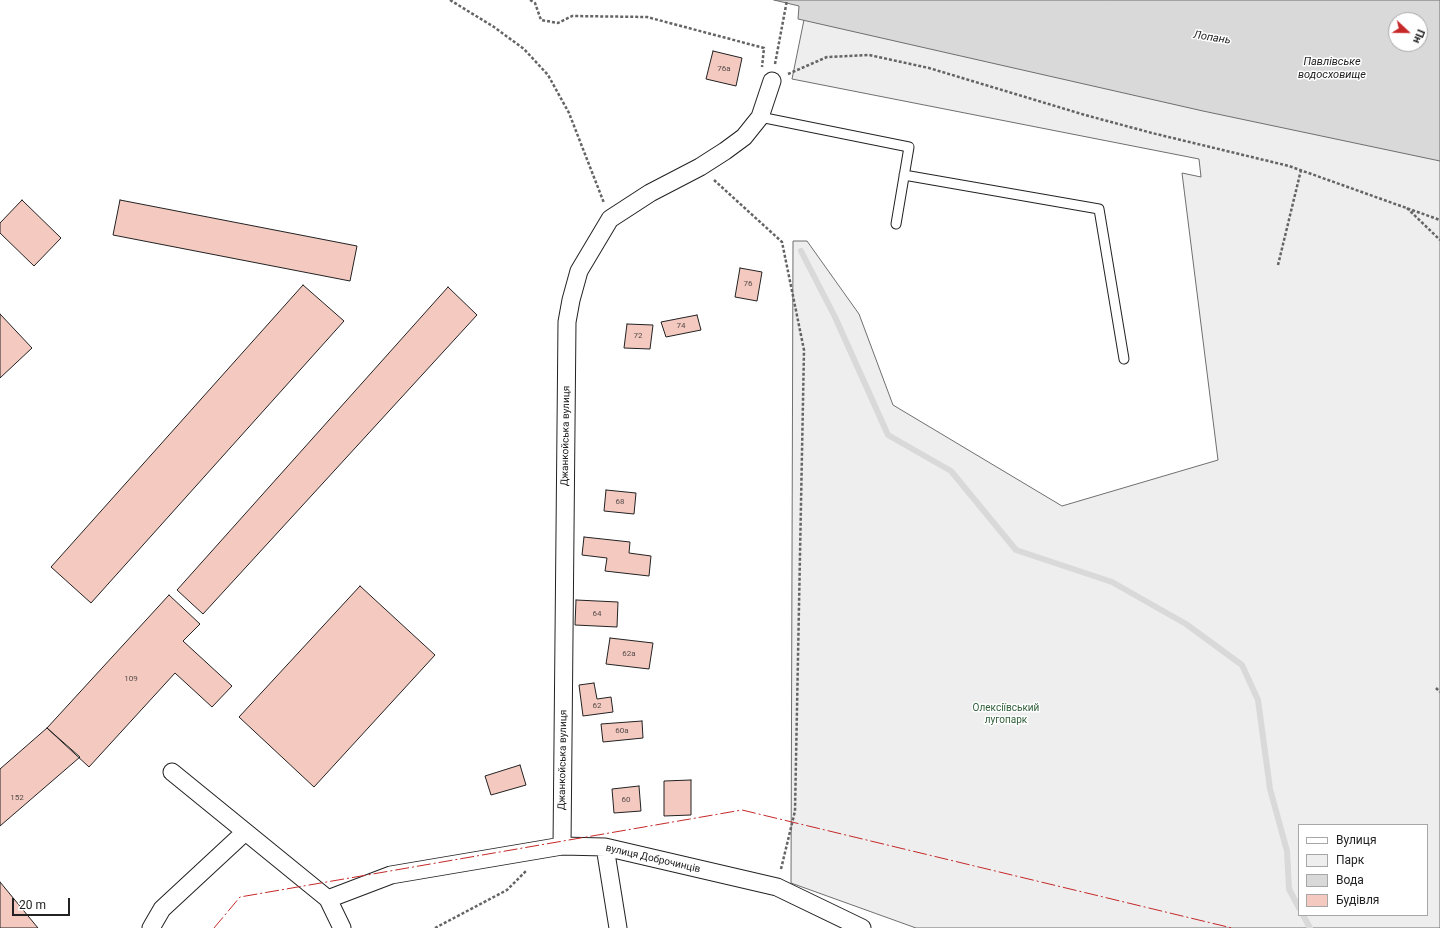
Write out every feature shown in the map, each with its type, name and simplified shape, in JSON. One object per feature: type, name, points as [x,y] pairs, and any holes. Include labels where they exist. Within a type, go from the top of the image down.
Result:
[{"type":"street","points":[[760,117],[772,81]]},
{"type":"street","name":"Джанкойська вулиця","points":[[562,846],[567,322],[571,300],[579,271],[610,219],[650,193],[700,167],[725,151],[744,137],[760,117]]},
{"type":"street","points":[[172,772],[328,899],[342,928]]},
{"type":"street","points":[[151,928],[162,909],[245,832]]},
{"type":"street","name":"вулиця Доброчинців","points":[[328,899],[391,875],[562,846],[605,847],[777,887],[862,928]]},
{"type":"street","points":[[605,847],[618,928]]},
{"type":"lane","points":[[760,117],[909,147],[896,224]]},
{"type":"lane","points":[[904,175],[1099,209],[1124,359]]},
{"type":"path","points":[[450,0],[494,27],[524,49],[548,75],[569,113],[610,219]]},
{"type":"path","points":[[530,0],[535,3],[541,20],[558,22],[572,16],[647,17],[764,48],[760,80],[772,81],[827,57],[870,55],[929,68],[1084,115],[1289,166],[1440,220]]},
{"type":"path","points":[[779,45],[787,0]]},
{"type":"path","points":[[700,167],[782,242],[804,350],[795,811],[777,887]]},
{"type":"path","points":[[1278,265],[1301,170]]},
{"type":"path","points":[[1406,207],[1440,240]]},
{"type":"path","points":[[1436,688],[1440,692]]},
{"type":"path","points":[[435,928],[507,890],[545,849]]},
{"type":"green space","name":"Олексіївський лугопарк","points":[[808,0],[1440,0],[1440,928],[916,928],[791,883],[793,241],[807,241],[859,314],[893,405],[1062,506],[1218,460],[1182,173],[1201,177],[1199,159],[792,79]]},
{"type":"water","name":"Павлівське водосховище","points":[[774,0],[1440,0],[1440,161],[1203,111],[798,19],[799,6]]},
{"type":"building","points":[[713,51],[742,58],[736,86],[706,79]]},
{"type":"building","points":[[22,200],[61,238],[34,266],[0,233],[0,223]]},
{"type":"building","points":[[120,200],[357,246],[350,281],[113,235]]},
{"type":"building","points":[[740,268],[762,272],[757,301],[735,297]]},
{"type":"building","points":[[303,285],[344,321],[91,603],[51,567]]},
{"type":"building","points":[[448,287],[477,315],[203,614],[177,590]]},
{"type":"building","points":[[0,314],[32,348],[0,378]]},
{"type":"building","points":[[697,315],[701,330],[666,337],[661,322]]},
{"type":"building","points":[[627,324],[653,325],[650,349],[624,348]]},
{"type":"building","points":[[606,490],[636,493],[634,514],[604,511]]},
{"type":"building","points":[[584,537],[630,542],[629,553],[651,556],[649,576],[605,571],[607,558],[582,555]]},
{"type":"building","points":[[360,586],[435,655],[314,787],[239,717]]},
{"type":"building","points":[[169,595],[200,624],[183,641],[232,686],[212,707],[175,673],[89,767],[47,728]]},
{"type":"building","points":[[576,600],[618,602],[617,627],[575,625]]},
{"type":"building","points":[[610,638],[653,643],[649,669],[606,664]]},
{"type":"building","points":[[594,683],[597,699],[611,697],[613,712],[583,716],[579,685]]},
{"type":"building","points":[[642,721],[643,738],[603,742],[601,724]]},
{"type":"building","points":[[47,728],[80,757],[0,826],[0,769]]},
{"type":"building","points":[[520,765],[526,785],[491,795],[485,776]]},
{"type":"building","points":[[691,780],[691,815],[664,816],[664,781]]},
{"type":"building","points":[[639,786],[641,811],[614,813],[612,789]]},
{"type":"building","points":[[0,882],[38,928],[0,928]]},
{"type":"waterway","points":[[801,251],[835,317],[888,435],[951,471],[1016,550],[1112,582],[1186,624],[1242,665],[1258,700],[1270,789],[1287,851],[1289,889],[1298,906]]},
{"type":"waterway","points":[[1304,916],[1310,928]]},
{"type":"power","points":[[214,928],[240,897],[742,810],[1232,928]]},
{"type":"water label","name":"Лопань","points":[[1212,38]]}]
